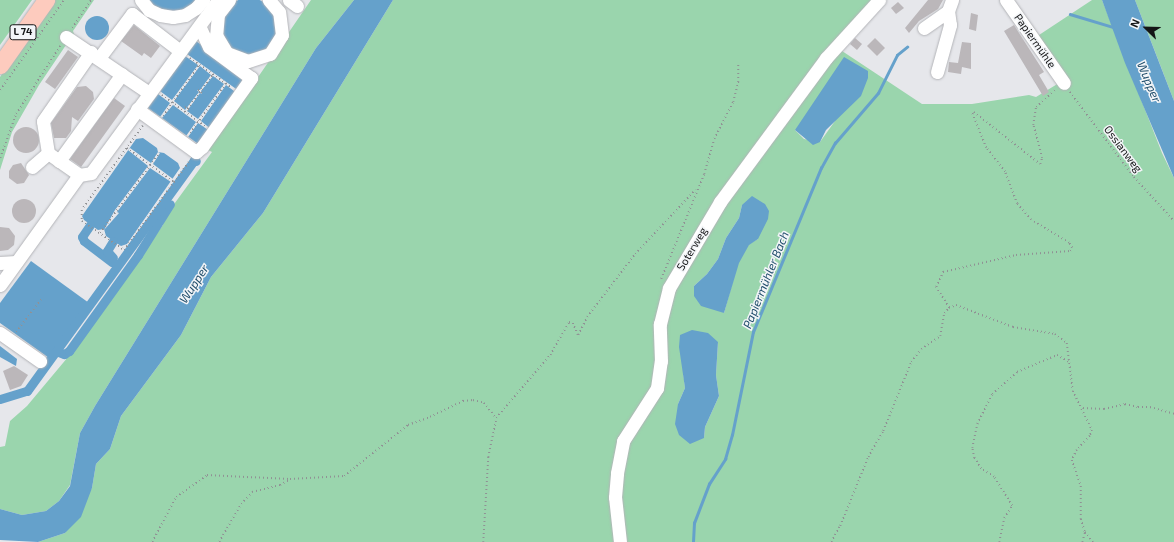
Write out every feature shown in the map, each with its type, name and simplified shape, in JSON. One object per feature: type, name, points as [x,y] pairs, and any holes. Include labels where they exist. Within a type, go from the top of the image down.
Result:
[{"type":"main road","name":"L 74","points":[[0,65],[46,0]]},
{"type":"street","points":[[141,0],[149,10],[160,15],[173,17],[185,15],[203,0]]},
{"type":"street","points":[[183,53],[132,14],[95,55],[42,121],[53,157],[79,175],[91,173],[137,109],[154,93],[183,53],[199,26],[218,0]]},
{"type":"street","points":[[229,0],[218,14],[216,35],[227,53],[248,61],[270,54],[282,35],[279,12],[269,0]]},
{"type":"street","name":"Soterweg","points":[[620,542],[614,497],[619,462],[624,441],[631,425],[650,402],[657,388],[661,361],[660,324],[670,288],[720,202],[826,58],[880,0]]},
{"type":"street","name":"Papiermühle","points":[[1006,0],[1064,83]]},
{"type":"street","points":[[924,28],[950,6]]},
{"type":"street","points":[[937,72],[950,25],[950,6]]},
{"type":"street","points":[[137,109],[155,118],[196,152],[251,78],[209,47],[199,26]]},
{"type":"street","points":[[66,37],[154,93]]},
{"type":"street","points":[[32,167],[53,157],[122,74]]},
{"type":"street","points":[[0,285],[79,175]]},
{"type":"street","points":[[0,263],[16,262]]},
{"type":"street","points":[[5,337],[40,361]]},
{"type":"path","points":[[0,90],[64,0]]},
{"type":"path","points":[[0,158],[16,114],[91,0]]},
{"type":"path","points":[[183,53],[232,88]]},
{"type":"path","points":[[660,281],[695,190],[704,174],[714,139],[736,92],[738,63]]},
{"type":"path","points":[[196,152],[124,250],[88,225],[81,218],[82,210],[127,148],[172,102],[200,64]]},
{"type":"path","points":[[185,112],[213,74]]},
{"type":"path","points":[[187,136],[226,83]]},
{"type":"path","points":[[949,308],[936,288],[943,272],[1016,255],[1070,251],[1072,248],[1069,243],[1031,220],[1017,204],[1005,172],[986,148],[972,114],[974,112],[1040,164],[1042,158],[1033,125],[1036,107],[1064,83]]},
{"type":"path","name":"Ossianweg","points":[[1064,83],[1134,177],[1174,221]]},
{"type":"path","points":[[198,90],[202,93]]},
{"type":"path","points":[[154,93],[172,102],[207,128]]},
{"type":"path","points":[[127,148],[174,182]]},
{"type":"path","points":[[100,233],[159,153]]},
{"type":"path","points":[[483,542],[488,457],[496,418],[550,355],[569,322],[573,323],[578,335],[587,317],[635,254],[695,190]]},
{"type":"path","points":[[5,337],[42,298]]},
{"type":"path","points":[[831,542],[840,526],[868,457],[883,431],[911,362],[921,349],[940,336],[942,318],[949,308],[956,305],[1013,327],[1059,336],[1067,343],[1073,391],[1083,408],[1091,433],[1072,460],[1080,486],[1081,519],[1085,532],[1093,542]]},
{"type":"path","points":[[999,542],[1004,518],[1012,506],[994,477],[980,469],[974,458],[972,448],[978,424],[992,394],[1017,372],[1057,355],[1069,362]]},
{"type":"path","points":[[152,542],[176,497],[207,474],[290,479],[348,474],[408,425],[466,400],[484,403],[496,418]]},
{"type":"path","points":[[1083,408],[1104,409],[1125,404],[1150,407],[1174,414]]},
{"type":"path","points":[[219,542],[241,504],[252,492],[280,485],[290,479]]},
{"type":"path","points":[[1082,542],[1085,532]]},
{"type":"green space","points":[[0,0],[32,0],[0,45]]},
{"type":"green space","points":[[54,0],[94,0],[73,31],[75,37],[70,45],[66,45],[39,85],[12,132],[0,170],[0,77]]},
{"type":"green space","points":[[311,0],[354,0],[316,48],[95,406],[80,433],[70,485],[59,501],[46,511],[22,515],[0,509],[0,447],[5,446],[10,421],[27,406],[68,357],[163,225],[164,218],[212,152],[208,150]]},
{"type":"green space","points":[[393,0],[879,0],[836,47],[922,104],[972,104],[1029,95],[1036,97],[1059,83],[1064,90],[1067,83],[1036,37],[1092,0],[1102,0],[1162,153],[1174,178],[1174,542],[38,542],[65,533],[92,488],[96,464],[110,449],[121,416],[181,335],[211,277],[263,213]],"holes":[[[835,121],[820,142],[804,139],[795,130]],[[742,205],[758,239],[749,244],[738,263],[724,313],[694,286],[707,274],[718,259],[726,238],[739,218]],[[718,342],[716,375],[719,396],[705,427],[704,438],[678,404],[685,388],[683,371]]]},
{"type":"green space","points":[[1135,0],[1174,0],[1174,101],[1161,67]]},
{"type":"water","points":[[249,-2],[260,0],[273,11],[276,16],[278,27],[276,38],[265,51],[260,54],[249,56],[238,54],[225,43],[222,38],[220,27],[222,16],[233,3],[238,0]]},
{"type":"water","points":[[144,0],[198,0],[189,9],[168,14]]},
{"type":"water","name":"Wupper","points":[[354,0],[393,0],[263,213],[211,277],[181,335],[121,416],[110,449],[96,464],[92,488],[81,517],[65,533],[38,542],[0,540],[0,509],[22,515],[46,511],[59,501],[70,486],[80,433],[95,406],[316,48]]},
{"type":"water","name":"Wupper","points":[[1102,0],[1135,0],[1174,101],[1174,178],[1125,63]]},
{"type":"water","points":[[92,16],[102,16],[109,23],[109,33],[102,40],[92,40],[85,33],[85,23]]},
{"type":"water","points":[[196,41],[248,79],[201,146],[148,108]]},
{"type":"water","points":[[844,57],[868,71],[868,78],[861,96],[826,130],[820,142],[813,145],[795,130]]},
{"type":"water","points":[[143,138],[157,148],[158,152],[164,153],[178,163],[180,168],[127,244],[121,246],[106,236],[104,229],[98,230],[84,220],[82,216],[136,139]]},
{"type":"water","points":[[752,196],[765,204],[769,211],[768,219],[758,239],[749,245],[739,263],[724,313],[701,306],[694,296],[694,286],[707,274],[718,259],[726,238],[739,218],[742,205]]},
{"type":"water","points":[[31,261],[89,303],[49,358],[0,323],[0,303]]},
{"type":"water","points":[[692,330],[708,333],[718,342],[716,375],[719,396],[705,427],[704,438],[690,444],[679,435],[675,424],[678,404],[685,388],[679,347],[680,335]]},
{"type":"water","points":[[0,346],[17,359],[16,366],[0,357]]},
{"type":"pier","points":[[187,54],[239,91],[238,94],[226,85],[201,121],[212,130],[211,132],[198,123],[188,137],[186,136],[196,122],[173,105],[162,118],[160,117],[170,103],[158,94],[160,91],[172,100],[198,65],[185,56]],"holes":[[[200,66],[211,75],[200,90],[197,90],[199,92],[185,110],[174,101]],[[213,76],[224,84],[198,119],[187,111],[200,93],[202,94],[201,91]]]},
{"type":"pier","points":[[130,148],[151,163],[158,152],[160,153],[153,164],[173,179],[171,182],[150,168],[117,212],[119,213],[104,230],[115,210],[148,166],[128,150]]},
{"type":"building","points":[[928,0],[943,0],[938,9],[919,21],[909,33],[905,28]]},
{"type":"building","points":[[898,2],[904,8],[896,14],[891,8]]},
{"type":"building","points":[[971,13],[978,15],[976,31],[969,29]]},
{"type":"building","points":[[134,25],[160,46],[151,58],[144,53],[142,56],[121,41]]},
{"type":"building","points":[[1014,25],[1044,72],[1039,75],[1049,92],[1043,96],[1004,31]]},
{"type":"building","points":[[855,38],[862,44],[857,50],[850,44]]},
{"type":"building","points":[[875,38],[885,48],[877,56],[867,46]]},
{"type":"building","points":[[962,42],[971,43],[971,69],[962,67],[961,74],[948,72],[949,62],[958,63]]},
{"type":"building","points":[[68,50],[78,57],[55,89],[45,82]]},
{"type":"building","points":[[86,86],[93,92],[94,99],[78,121],[72,117],[71,131],[66,138],[54,138],[51,123],[77,87]]},
{"type":"building","points":[[114,98],[125,106],[81,167],[70,159]]},
{"type":"building","points":[[26,127],[35,131],[39,140],[35,149],[26,153],[17,149],[13,140],[17,131]]},
{"type":"building","points":[[21,163],[29,175],[24,183],[17,184],[9,178],[9,171],[13,165]]},
{"type":"building","points":[[24,199],[29,200],[35,206],[35,216],[29,222],[24,223],[19,222],[13,216],[12,211],[13,206],[19,200]]},
{"type":"building","points":[[0,227],[9,228],[15,236],[14,245],[8,250],[0,251]]},
{"type":"building","points":[[14,366],[28,375],[21,386],[10,390],[3,371]]},
{"type":"waterway","name":"Papiermühler Bach","points":[[1070,14],[1113,27]]},
{"type":"waterway","name":"Papiermühler Bach","points":[[693,542],[694,523],[709,484],[725,459],[732,435],[753,332],[821,168],[835,143],[878,93],[897,55],[907,47]]},
{"type":"waterway","points":[[0,399],[27,391],[194,160],[196,161]]},
{"type":"waterway","points":[[56,351],[64,354],[69,351],[138,255],[170,204]]},
{"type":"waterway","points":[[90,225],[82,237],[84,241],[112,262]]},
{"type":"waterway","points":[[113,241],[107,251],[113,258]]}]
